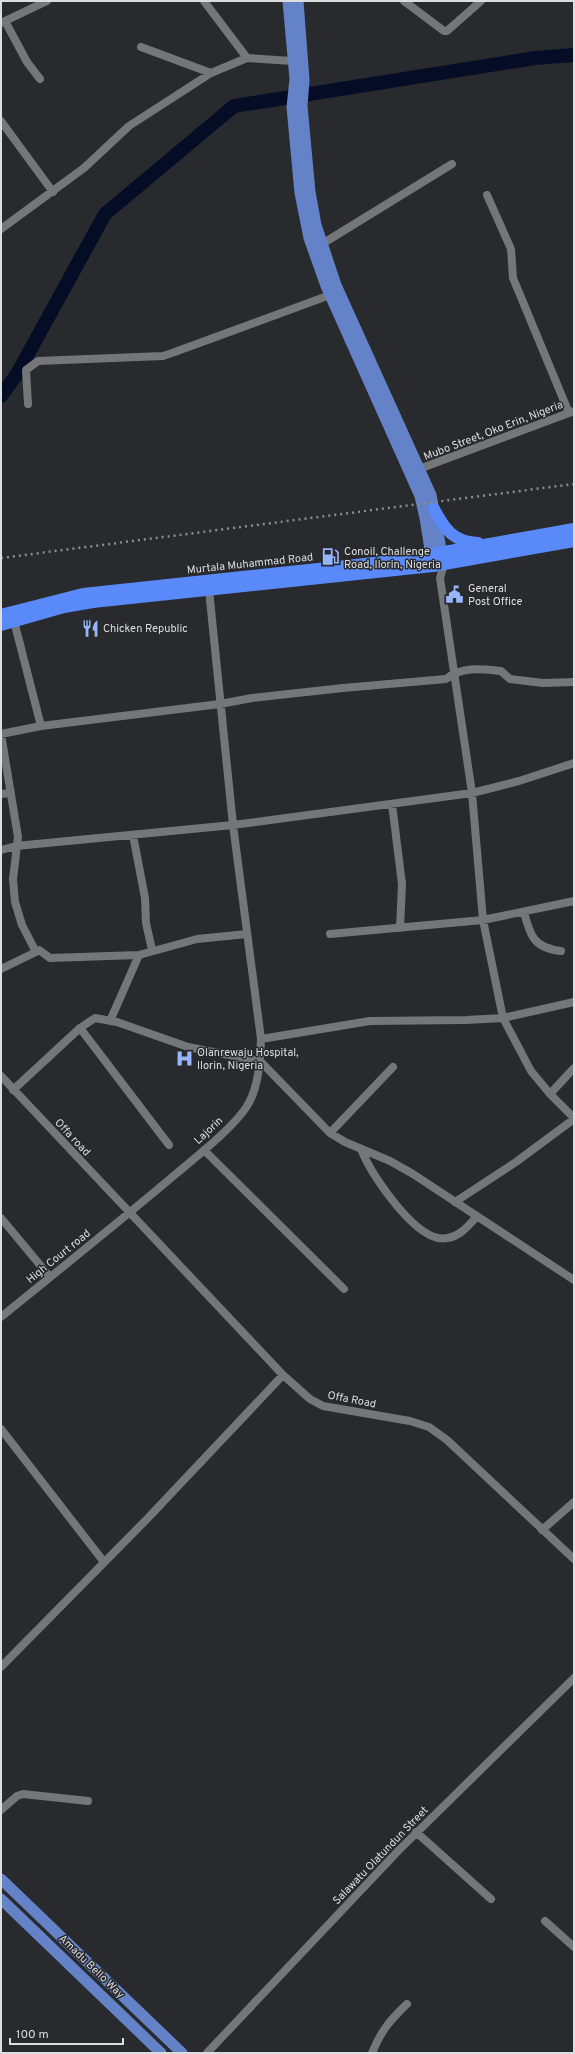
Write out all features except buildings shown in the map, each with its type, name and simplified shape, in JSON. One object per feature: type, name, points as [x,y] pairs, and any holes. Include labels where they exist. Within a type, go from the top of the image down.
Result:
[{"type":"highway","points":[[434,509],[444,527],[454,537],[469,543],[496,544]]},
{"type":"highway","name":"Murtala Muhammad Road","points":[[1,615],[60,598],[83,594],[437,560],[496,544],[574,529]]},
{"type":"highway","name":"Murtala Muhammad Road","points":[[1,625],[71,606],[209,590],[574,542]]},
{"type":"main road","points":[[288,1],[292,61],[299,80]]},
{"type":"main road","points":[[298,1],[299,80],[297,106],[304,216],[316,258],[330,295],[420,496],[437,560]]},
{"type":"main road","points":[[297,106],[310,198],[322,244],[336,285],[431,495],[434,509],[437,560]]},
{"type":"main road","name":"Amadu Bello Way","points":[[1,1879],[182,2053]]},
{"type":"main road","name":"Amadu Bello Way","points":[[1,1899],[161,2053]]},
{"type":"street","points":[[40,79],[27,62],[3,22],[47,1]]},
{"type":"street","points":[[204,1],[247,58]]},
{"type":"street","points":[[404,1],[444,31],[447,31],[480,1]]},
{"type":"street","points":[[141,47],[211,73]]},
{"type":"street","points":[[1,229],[84,168],[129,126],[211,73],[247,58],[292,61]]},
{"type":"street","points":[[1,121],[53,192]]},
{"type":"street","points":[[322,244],[452,164]]},
{"type":"street","points":[[487,195],[511,249],[513,278],[572,412]]},
{"type":"street","points":[[28,404],[26,370],[38,361],[162,356],[172,354],[330,295]]},
{"type":"street","name":"Mubo Street, Oko Erin, Nigeria","points":[[419,469],[572,412]]},
{"type":"street","points":[[437,560],[472,793],[483,920],[503,1018],[531,1071],[550,1094],[574,1118],[516,1162],[455,1202]]},
{"type":"street","name":"Lajorin","points":[[129,1213],[204,1150],[240,1116],[247,1106],[254,1091],[260,1061],[262,1039],[233,825],[209,590]]},
{"type":"street","points":[[14,621],[41,726]]},
{"type":"street","points":[[36,952],[22,925],[15,902],[13,879],[18,837],[1,734],[41,726],[220,704],[252,698],[446,679],[454,672],[478,669],[502,671],[510,679],[543,683],[574,682]]},
{"type":"street","points":[[1,850],[16,846],[233,825],[472,793],[519,781],[574,763]]},
{"type":"street","points":[[1,794],[11,793]]},
{"type":"street","points":[[392,804],[402,884],[400,928]]},
{"type":"street","points":[[133,834],[145,898],[146,923],[152,950]]},
{"type":"street","points":[[330,934],[483,920],[574,901]]},
{"type":"street","points":[[524,912],[529,932],[534,939],[549,950],[561,951]]},
{"type":"street","points":[[1,969],[39,950],[50,958],[139,955],[152,950],[205,938],[247,934]]},
{"type":"street","points":[[110,1021],[139,955]]},
{"type":"street","points":[[262,1039],[370,1021],[503,1018],[574,1002]]},
{"type":"street","points":[[13,1090],[80,1028],[95,1018],[110,1021],[188,1047],[260,1061],[330,1134],[390,1161],[574,1280]]},
{"type":"street","points":[[80,1028],[169,1145]]},
{"type":"street","points":[[330,1134],[393,1067]]},
{"type":"street","points":[[550,1094],[574,1068]]},
{"type":"street","name":"Offa road","points":[[1,1076],[129,1213]]},
{"type":"street","points":[[361,1149],[367,1164],[378,1183],[405,1215],[423,1230],[438,1238],[449,1238],[465,1231],[476,1216]]},
{"type":"street","points":[[204,1150],[344,1289]]},
{"type":"street","name":"High Court road","points":[[1,1317],[129,1213]]},
{"type":"street","name":"Offa Road","points":[[129,1213],[190,1275],[283,1375],[310,1399],[323,1406],[410,1421],[429,1427],[447,1440],[574,1559]]},
{"type":"street","points":[[1,1218],[50,1277]]},
{"type":"street","points":[[1,1667],[283,1375]]},
{"type":"street","points":[[1,1429],[104,1562]]},
{"type":"street","points":[[542,1530],[574,1502]]},
{"type":"street","name":"Salawatu Olatundun Street","points":[[208,2053],[416,1832],[574,1678]]},
{"type":"street","points":[[1,1810],[17,1796],[23,1794],[88,1801]]},
{"type":"street","points":[[416,1832],[491,1899]]},
{"type":"street","points":[[545,1921],[574,1947]]},
{"type":"street","points":[[372,2053],[379,2035],[388,2023],[407,2004]]},
{"type":"waterway","points":[[1,396],[17,374],[105,214],[234,106],[535,58],[574,55]]},
{"type":"railway","points":[[1,558],[574,484]]},
{"type":"place","name":"Conoil, Challenge Road, Ilorin, Nigeria","points":[[331,557]]},
{"type":"place","name":"General Post Office","points":[[455,594]]},
{"type":"place","name":"Chicken Republic","points":[[90,628]]},
{"type":"place","name":"Olanrewaju Hospital, Ilorin, Nigeria","points":[[184,1058]]}]
